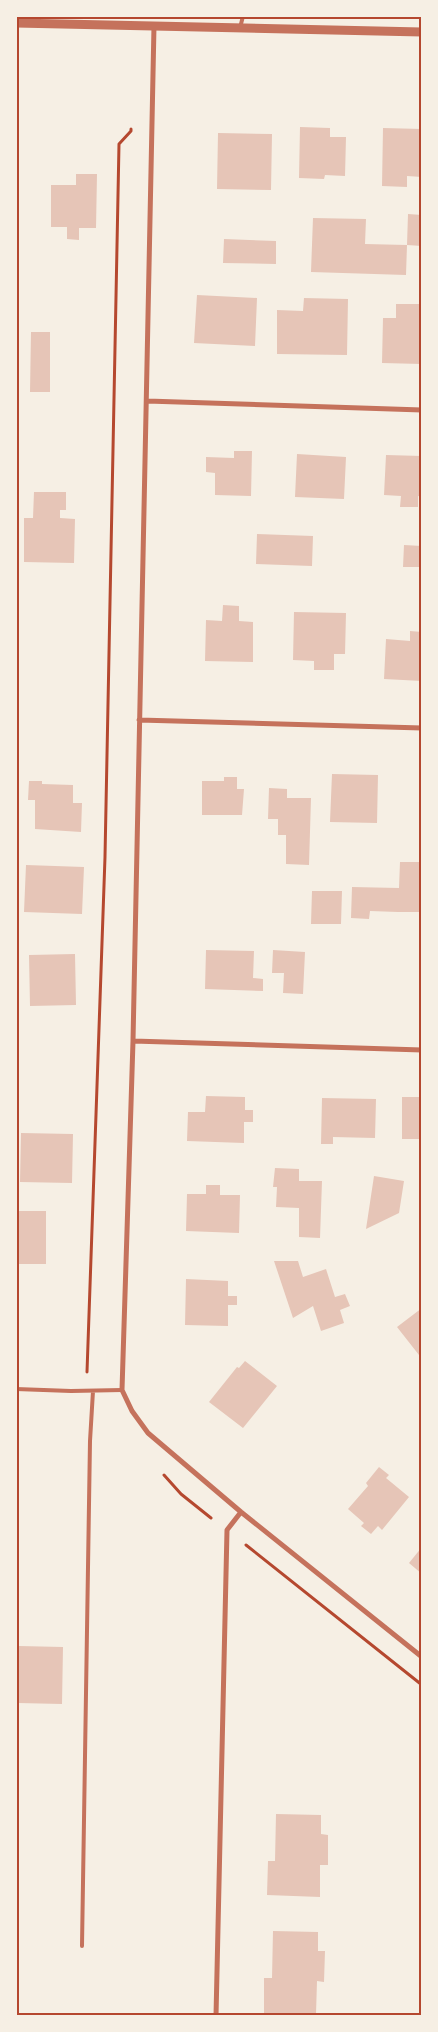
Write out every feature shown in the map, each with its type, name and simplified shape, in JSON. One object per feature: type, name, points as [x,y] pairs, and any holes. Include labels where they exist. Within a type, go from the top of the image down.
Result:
[{"type":"street","points":[[16,23],[422,32]]},
{"type":"street","points":[[154,26],[133,1041],[122,1390],[132,1411],[148,1433],[241,1512],[422,1657]]},
{"type":"street","points":[[147,401],[422,410]]},
{"type":"street","points":[[139,720],[422,728]]},
{"type":"street","points":[[133,1041],[422,1050]]},
{"type":"street","points":[[216,2016],[227,1530],[241,1512]]},
{"type":"lane","points":[[240,28],[243,16]]},
{"type":"lane","points":[[16,1389],[122,1390]]},
{"type":"lane","points":[[82,1946],[90,1441],[94,1391]]},
{"type":"building","points":[[300,127],[330,128],[330,137],[346,137],[345,176],[325,175],[324,179],[299,178]]},
{"type":"building","points":[[383,128],[422,129],[422,177],[407,176],[407,187],[382,186]]},
{"type":"building","points":[[218,133],[272,134],[271,190],[217,189]]},
{"type":"building","points":[[76,174],[97,174],[96,228],[79,228],[79,240],[67,239],[67,227],[51,227],[51,185],[76,185]]},
{"type":"building","points":[[408,214],[422,215],[422,246],[407,245]]},
{"type":"building","points":[[313,218],[366,219],[365,244],[407,245],[406,275],[311,272]]},
{"type":"building","points":[[224,239],[276,241],[276,264],[223,263]]},
{"type":"building","points":[[197,295],[257,298],[255,346],[194,343]]},
{"type":"building","points":[[304,298],[348,299],[347,355],[277,354],[277,310],[303,311]]},
{"type":"building","points":[[396,304],[421,304],[422,364],[382,363],[383,318],[396,318]]},
{"type":"building","points":[[31,332],[50,332],[50,392],[30,392]]},
{"type":"building","points":[[234,451],[252,451],[251,496],[215,495],[215,473],[206,472],[206,457],[234,458]]},
{"type":"building","points":[[297,454],[346,457],[344,499],[295,497]]},
{"type":"building","points":[[386,455],[422,456],[422,497],[418,496],[418,507],[400,507],[401,496],[384,495]]},
{"type":"building","points":[[34,492],[66,492],[66,510],[60,510],[60,518],[75,519],[74,563],[24,562],[24,518],[33,518]]},
{"type":"building","points":[[257,534],[313,536],[312,566],[256,564]]},
{"type":"building","points":[[404,545],[422,546],[422,567],[403,567]]},
{"type":"building","points":[[223,605],[239,606],[239,621],[253,622],[253,662],[205,661],[206,620],[222,621]]},
{"type":"building","points":[[294,612],[346,613],[345,654],[334,654],[334,670],[314,670],[314,661],[293,660]]},
{"type":"building","points":[[410,631],[422,632],[422,681],[384,679],[386,639],[410,641]]},
{"type":"building","points":[[332,774],[378,775],[377,823],[330,822]]},
{"type":"building","points":[[224,777],[237,777],[237,789],[244,789],[242,815],[202,815],[202,781],[224,781]]},
{"type":"building","points":[[29,781],[42,781],[42,784],[73,785],[73,803],[82,803],[81,832],[35,829],[35,800],[28,800]]},
{"type":"building","points":[[269,788],[287,789],[287,798],[311,798],[309,865],[286,864],[286,835],[278,835],[278,819],[268,819]]},
{"type":"building","points":[[400,862],[422,862],[422,920],[419,920],[419,912],[370,911],[369,919],[351,918],[352,887],[399,888]]},
{"type":"building","points":[[26,865],[84,867],[82,914],[24,912]]},
{"type":"building","points":[[312,891],[342,891],[341,924],[311,924]]},
{"type":"building","points":[[206,950],[254,951],[253,978],[263,979],[263,991],[205,989]]},
{"type":"building","points":[[273,950],[305,952],[303,994],[283,993],[284,973],[272,973]]},
{"type":"building","points":[[75,954],[76,1005],[30,1006],[29,955]]},
{"type":"building","points":[[420,960],[422,960],[422,999],[419,999]]},
{"type":"building","points":[[206,1096],[245,1097],[245,1110],[253,1110],[253,1122],[244,1122],[244,1143],[187,1141],[188,1112],[205,1112]]},
{"type":"building","points":[[402,1097],[422,1097],[422,1139],[402,1139]]},
{"type":"building","points":[[322,1098],[376,1099],[375,1138],[333,1137],[333,1144],[321,1144]]},
{"type":"building","points":[[21,1133],[73,1134],[72,1183],[20,1182]]},
{"type":"building","points":[[275,1168],[299,1169],[299,1181],[322,1181],[320,1238],[299,1237],[299,1208],[276,1207],[277,1187],[273,1187]]},
{"type":"building","points":[[374,1176],[404,1181],[399,1213],[366,1229]]},
{"type":"building","points":[[206,1185],[220,1185],[220,1195],[240,1195],[239,1233],[186,1231],[187,1194],[206,1194]]},
{"type":"building","points":[[16,1211],[46,1211],[46,1264],[16,1264]]},
{"type":"building","points":[[274,1261],[298,1261],[303,1277],[326,1269],[335,1297],[345,1294],[350,1306],[340,1310],[344,1323],[321,1331],[313,1306],[293,1318]]},
{"type":"building","points":[[186,1279],[228,1281],[228,1296],[237,1296],[237,1305],[228,1305],[228,1326],[185,1325]]},
{"type":"building","points":[[422,1308],[422,1353],[419,1355],[397,1327]]},
{"type":"building","points":[[245,1361],[277,1386],[243,1428],[209,1402],[237,1367],[239,1368]]},
{"type":"building","points":[[379,1467],[389,1475],[386,1478],[409,1497],[382,1530],[378,1526],[371,1534],[361,1526],[364,1523],[348,1509],[368,1486],[366,1483]]},
{"type":"building","points":[[422,1547],[422,1574],[409,1563]]},
{"type":"building","points":[[19,1646],[63,1647],[62,1704],[18,1703]]},
{"type":"building","points":[[276,1814],[321,1815],[321,1834],[328,1835],[328,1865],[320,1865],[320,1897],[267,1895],[268,1861],[275,1861]]},
{"type":"building","points":[[273,1931],[318,1932],[318,1951],[325,1951],[324,1982],[317,1981],[316,2014],[264,2013],[264,1978],[272,1978]]}]
